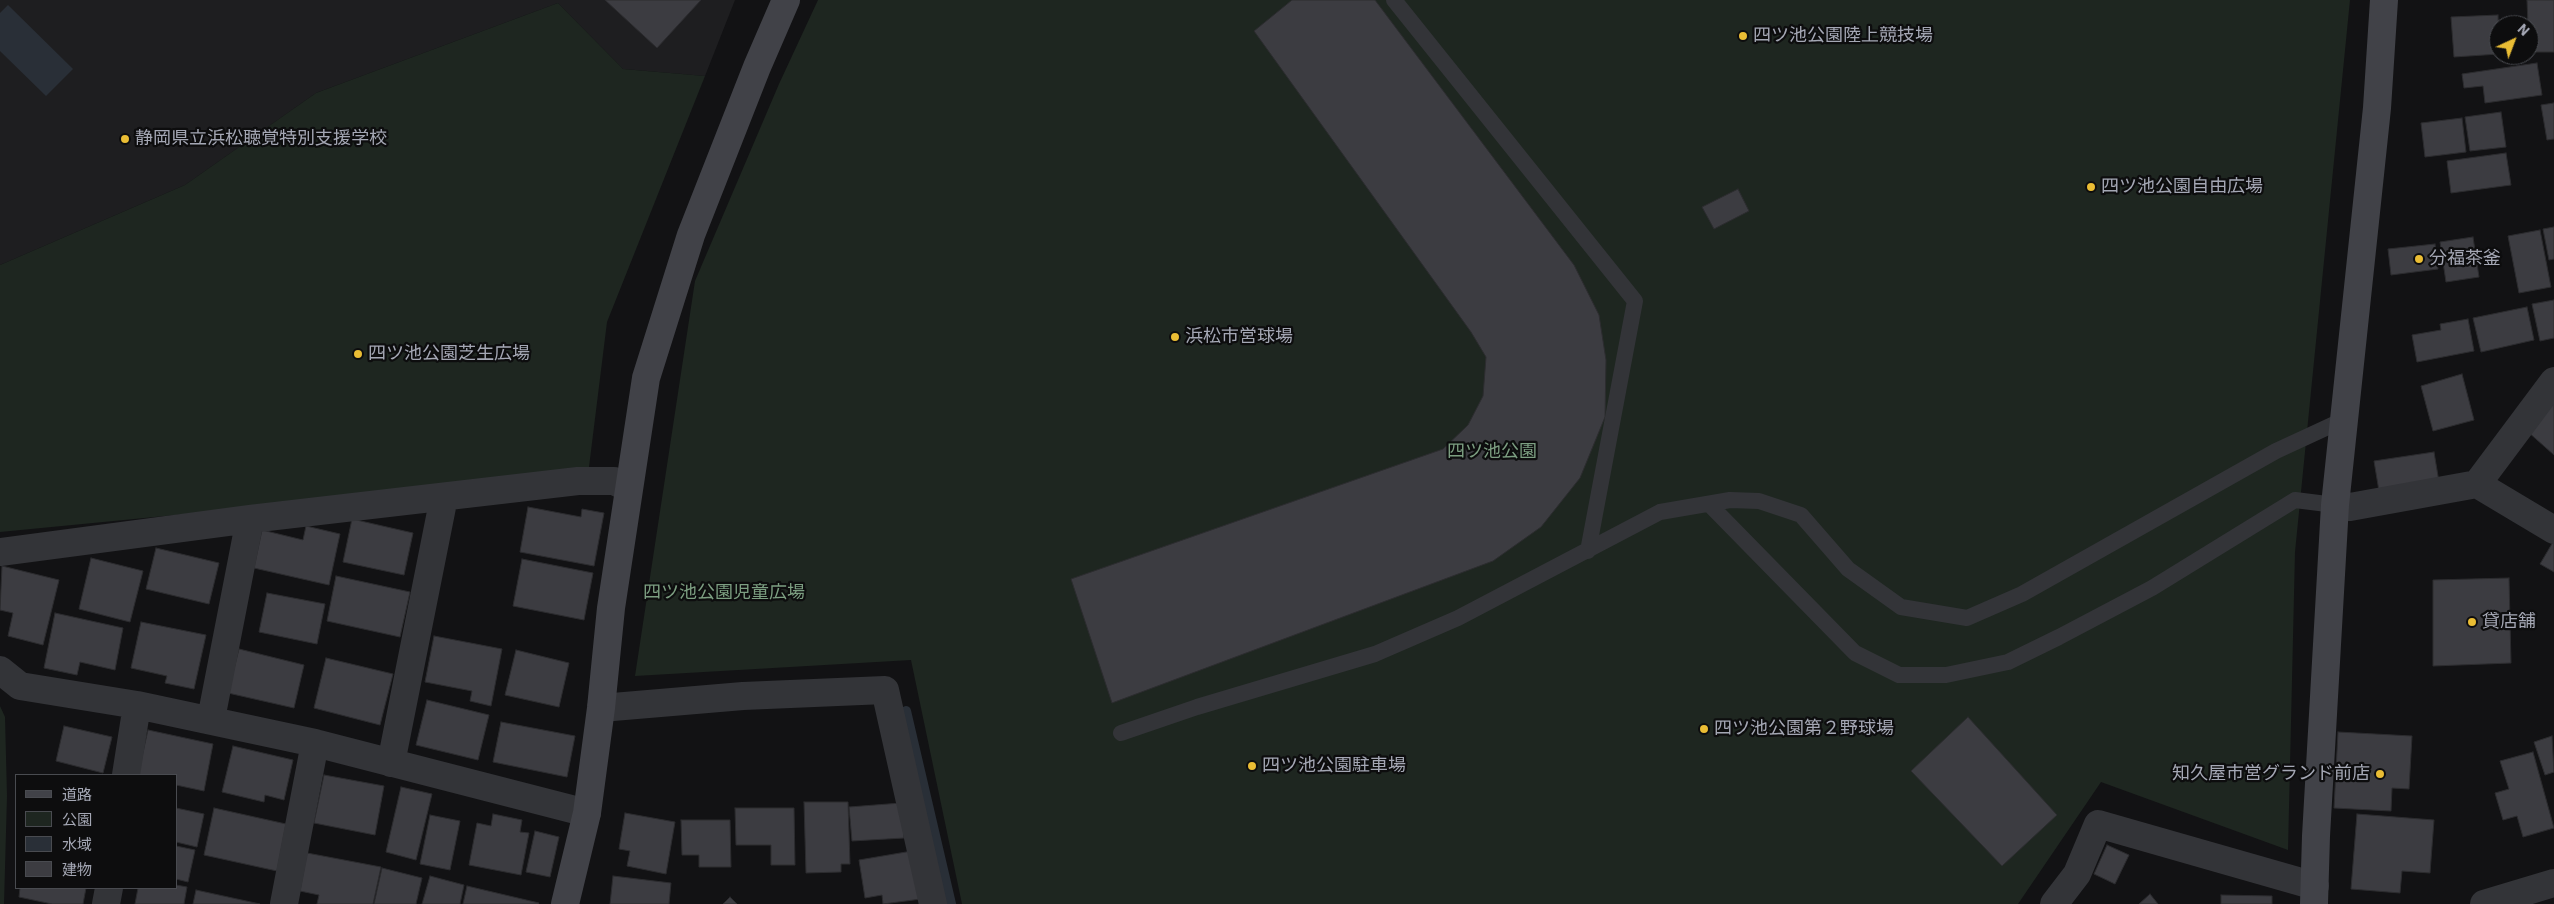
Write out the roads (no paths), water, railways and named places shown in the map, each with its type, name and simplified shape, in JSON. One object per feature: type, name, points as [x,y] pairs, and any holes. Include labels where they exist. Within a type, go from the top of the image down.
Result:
[{"type":"street","points":[[565,904],[587,813],[601,708],[611,608],[646,378],[691,235],[786,0]]},
{"type":"street","points":[[2054,904],[2077,874],[2098,824],[2315,895],[2335,505],[2377,108],[2384,0]]},
{"type":"street","points":[[2477,484],[2554,381]]},
{"type":"street","points":[[0,552],[250,519],[578,481],[614,481],[628,488]]},
{"type":"street","points":[[2335,505],[2350,507],[2477,484],[2554,530]]},
{"type":"street","points":[[391,762],[444,497]]},
{"type":"street","points":[[211,719],[250,519]]},
{"type":"street","points":[[0,670],[20,686],[211,719],[391,762],[587,813]]},
{"type":"street","points":[[601,708],[743,696],[885,690],[933,904]]},
{"type":"street","points":[[126,774],[137,705]]},
{"type":"street","points":[[284,904],[315,743]]},
{"type":"street","points":[[2484,904],[2554,882]]},
{"type":"street","points":[[106,904],[109,889]]},
{"type":"lane","points":[[1394,0],[1635,300],[1588,551]]},
{"type":"lane","points":[[1121,733],[1198,707],[1375,654],[1458,618],[1660,512],[1730,500],[1760,501],[1801,515],[1848,570],[1901,607],[1967,618],[2022,594],[2276,451],[2343,420]]},
{"type":"lane","points":[[1709,504],[1855,653],[1899,675],[1946,675],[2008,662],[2152,588],[2295,500],[2335,505]]},
{"type":"water","points":[[8,5],[73,69],[46,96],[0,51],[0,13]]},
{"type":"waterway","points":[[906,711],[951,904]]},
{"type":"place","name":"四ツ池公園陸上競技場","points":[[1743,36]]},
{"type":"place","name":"静岡県立浜松聴覚特別支援学校","points":[[125,139]]},
{"type":"place","name":"四ツ池公園自由広場","points":[[2091,187]]},
{"type":"place","name":"分福茶釜","points":[[2419,259]]},
{"type":"place","name":"浜松市営球場","points":[[1175,337]]},
{"type":"place","name":"四ツ池公園芝生広場","points":[[358,354]]},
{"type":"place","name":"貸店舗","points":[[2472,622]]},
{"type":"place","name":"四ツ池公園第２野球場","points":[[1704,729]]},
{"type":"place","name":"四ツ池公園駐車場","points":[[1252,766]]},
{"type":"place","name":"知久屋市営グランド前店","points":[[2380,774]]},
{"type":"park label","name":"四ツ池公園","points":[[1492,452]]},
{"type":"park label","name":"四ツ池公園児童広場","points":[[724,593]]}]
